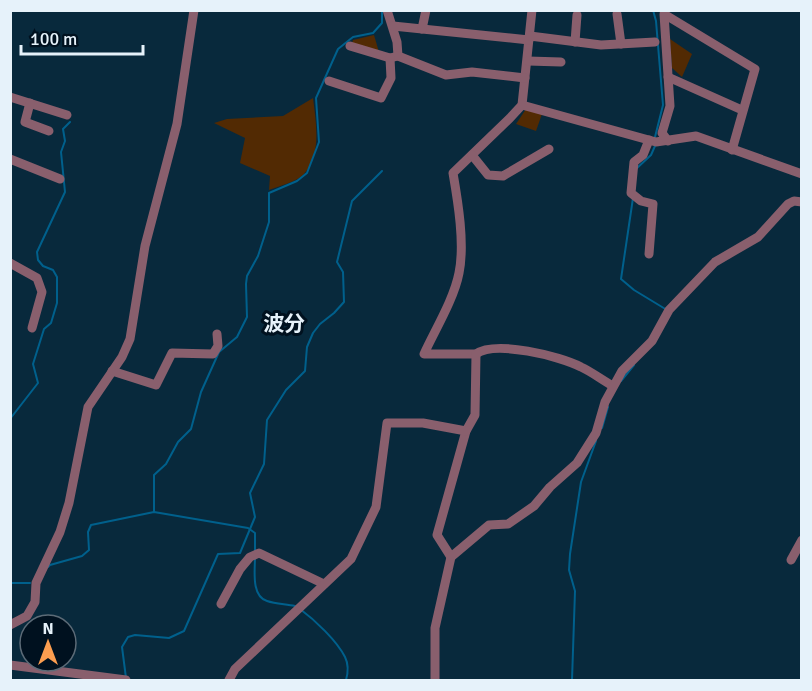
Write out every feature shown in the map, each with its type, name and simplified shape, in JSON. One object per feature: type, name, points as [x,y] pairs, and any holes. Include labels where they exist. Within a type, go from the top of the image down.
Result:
[{"type":"street","points":[[10,625],[27,616],[35,602],[36,583],[60,532],[69,503],[88,407],[122,357],[130,339],[145,246],[177,124],[194,10]]},
{"type":"street","points":[[329,81],[381,98],[391,78],[397,42],[387,10]]},
{"type":"street","points":[[422,29],[426,10]]},
{"type":"street","points":[[532,10],[522,105],[453,172],[459,205],[459,273],[454,290],[424,354],[476,354],[482,349],[502,347],[551,357],[580,366],[614,386]]},
{"type":"street","points":[[616,14],[621,44]]},
{"type":"street","points":[[668,141],[662,133],[670,106],[664,14],[755,69],[732,150]]},
{"type":"street","points":[[576,42],[577,15]]},
{"type":"street","points":[[393,26],[601,45],[654,42]]},
{"type":"street","points":[[350,46],[394,57],[446,75],[472,72],[525,78]]},
{"type":"street","points":[[528,61],[561,62]]},
{"type":"street","points":[[668,77],[742,110]]},
{"type":"street","points":[[10,97],[67,116]]},
{"type":"street","points":[[30,103],[25,122],[49,131]]},
{"type":"street","points":[[522,105],[650,141],[668,141],[696,136],[801,174]]},
{"type":"street","points":[[649,254],[653,204],[641,201],[631,193],[634,162],[643,155],[650,141]]},
{"type":"street","points":[[472,155],[488,175],[503,176],[549,149]]},
{"type":"street","points":[[10,159],[60,179]]},
{"type":"street","points":[[435,681],[435,628],[451,557],[489,525],[508,524],[534,506],[550,487],[577,463],[596,433],[605,402],[622,371],[652,341],[669,310],[715,262],[758,237],[788,204],[794,201],[801,202]]},
{"type":"street","points":[[10,263],[37,278],[42,292],[32,328]]},
{"type":"street","points":[[112,371],[156,385],[172,353],[213,354],[218,346],[218,334]]},
{"type":"street","points":[[451,557],[437,535],[466,431],[475,415],[476,354]]},
{"type":"street","points":[[229,681],[236,669],[351,559],[376,507],[387,423],[423,423],[466,431]]},
{"type":"street","points":[[791,560],[801,540]]},
{"type":"street","points":[[221,604],[240,569],[250,557],[260,554],[324,584]]},
{"type":"street","points":[[10,665],[126,681]]},
{"type":"shaded area","points":[[374,35],[379,52],[352,43],[353,40]]},
{"type":"shaded area","points":[[670,39],[692,54],[682,77],[672,68]]},
{"type":"shaded area","points":[[313,98],[316,147],[310,166],[297,179],[269,190],[270,176],[240,163],[245,138],[214,123],[227,119],[283,116]]},
{"type":"shaded area","points":[[526,109],[542,114],[536,131],[516,124]]},
{"type":"waterway","points":[[154,512],[154,475],[166,464],[178,442],[191,429],[201,392],[219,352],[237,337],[247,317],[247,276],[258,256],[269,222],[269,193],[297,181],[307,173],[319,142],[316,98],[338,49],[353,37],[373,33],[382,23],[382,10]]},
{"type":"waterway","points":[[653,10],[656,21],[663,105],[655,137]]},
{"type":"waterway","points":[[10,419],[38,383],[33,364],[44,329],[51,323],[57,303],[57,277],[53,270],[43,266],[38,260],[37,252],[65,192],[61,152],[65,141],[63,129],[70,122]]},
{"type":"waterway","points":[[636,169],[651,155],[655,146]]},
{"type":"waterway","points":[[126,678],[122,647],[128,637],[135,635],[169,638],[184,631],[218,554],[240,553],[255,517],[250,493],[264,464],[267,420],[286,390],[305,371],[307,347],[313,333],[344,302],[343,272],[337,262],[352,201],[382,171]]},
{"type":"waterway","points":[[633,198],[621,279],[634,290],[667,310]]},
{"type":"waterway","points":[[621,381],[634,365]]},
{"type":"waterway","points":[[602,428],[608,407]]},
{"type":"waterway","points":[[572,680],[575,591],[569,570],[570,554],[581,482],[596,441]]},
{"type":"waterway","points":[[48,567],[82,556],[89,550],[88,532],[91,525],[154,512],[248,528],[255,533],[255,552]]},
{"type":"waterway","points":[[255,557],[255,582],[258,594],[270,602],[295,606]]},
{"type":"waterway","points":[[10,583],[30,583]]},
{"type":"waterway","points":[[300,609],[337,644],[348,666],[346,680]]},
{"type":"district","name":"波分","points":[[284,324]]}]
